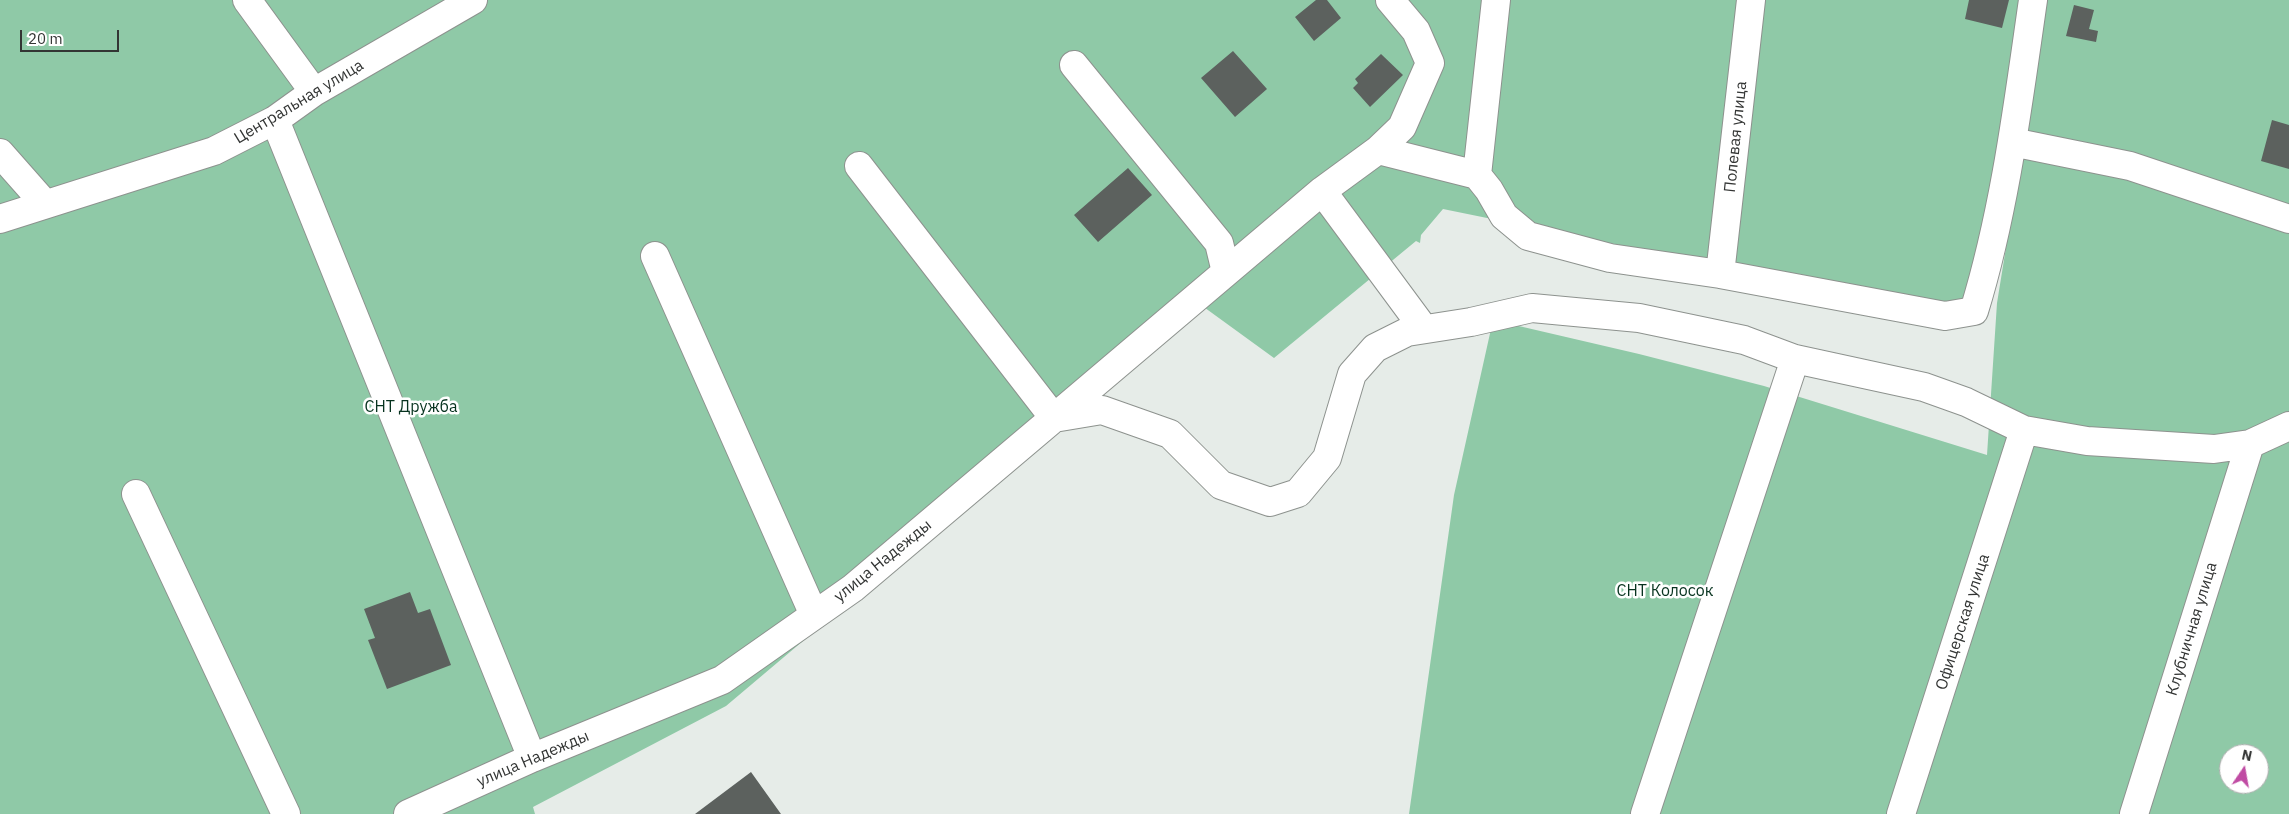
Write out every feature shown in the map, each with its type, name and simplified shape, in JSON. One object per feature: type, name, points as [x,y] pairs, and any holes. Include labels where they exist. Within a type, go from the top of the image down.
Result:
[{"type":"street","points":[[247,0],[314,92]]},
{"type":"street","name":"Центральная улица","points":[[0,218],[214,151],[275,120],[314,92],[473,0]]},
{"type":"street","name":"улица Надежды","points":[[408,814],[532,758],[722,680],[853,588],[1322,191],[1378,150],[1402,127],[1430,63],[1416,31],[1390,0]]},
{"type":"street","points":[[1476,175],[1496,0]]},
{"type":"street","name":"Полевая улица","points":[[1720,274],[1751,0]]},
{"type":"street","points":[[1378,150],[1476,175],[1489,190],[1504,216],[1528,236],[1610,258],[1720,274],[1945,316],[1974,311],[1987,267],[2012,142],[2033,0]]},
{"type":"street","points":[[1074,65],[1219,243],[1226,272]]},
{"type":"street","points":[[275,120],[532,758]]},
{"type":"street","points":[[2012,142],[2130,166],[2289,219]]},
{"type":"street","points":[[0,153],[45,204]]},
{"type":"street","points":[[859,166],[1054,418],[1102,410],[1170,434],[1221,485],[1270,502],[1298,493],[1327,458],[1352,374],[1376,348],[1407,332],[1471,322],[1532,308],[1638,318],[1744,340],[1795,359],[1924,387],[1966,402],[2024,430],[2087,442],[2146,447],[2214,449],[2250,444],[2289,426]]},
{"type":"street","points":[[1322,191],[1424,329]]},
{"type":"street","points":[[656,256],[814,615]]},
{"type":"street","points":[[1645,814],[1795,359]]},
{"type":"street","name":"Офицерская улица","points":[[1901,814],[2024,430]]},
{"type":"street","name":"Клубничная улица","points":[[2134,814],[2250,444]]},
{"type":"street","points":[[136,494],[286,814]]},
{"type":"green space","name":"СНТ Дружба","points":[[0,0],[2289,0],[2289,814],[1409,814],[1454,495],[1493,320],[1639,354],[1764,386],[1987,455],[1997,303],[2023,143],[1967,316],[1443,209],[1421,235],[1420,243],[1416,241],[1274,358],[1201,305],[726,706],[533,807],[535,814],[0,814]]},
{"type":"building","points":[[1316,0],[1327,0],[1341,18],[1314,41],[1295,17]]},
{"type":"building","points":[[1969,0],[2009,0],[2002,28],[1965,19]]},
{"type":"building","points":[[2074,5],[2094,10],[2089,29],[2098,31],[2096,42],[2066,36]]},
{"type":"building","points":[[1233,51],[1267,89],[1235,117],[1201,78]]},
{"type":"building","points":[[1381,54],[1403,75],[1370,107],[1353,88],[1358,83],[1355,79]]},
{"type":"building","points":[[2272,120],[2289,125],[2289,169],[2261,161]]},
{"type":"building","points":[[1128,168],[1152,195],[1098,242],[1074,215]]},
{"type":"building","points":[[410,592],[418,613],[430,609],[451,665],[387,689],[368,640],[375,638],[364,609]]},
{"type":"building","points":[[751,772],[781,814],[695,814]]},
{"type":"park label","name":"СНТ Колосок","points":[[1665,591]]}]
